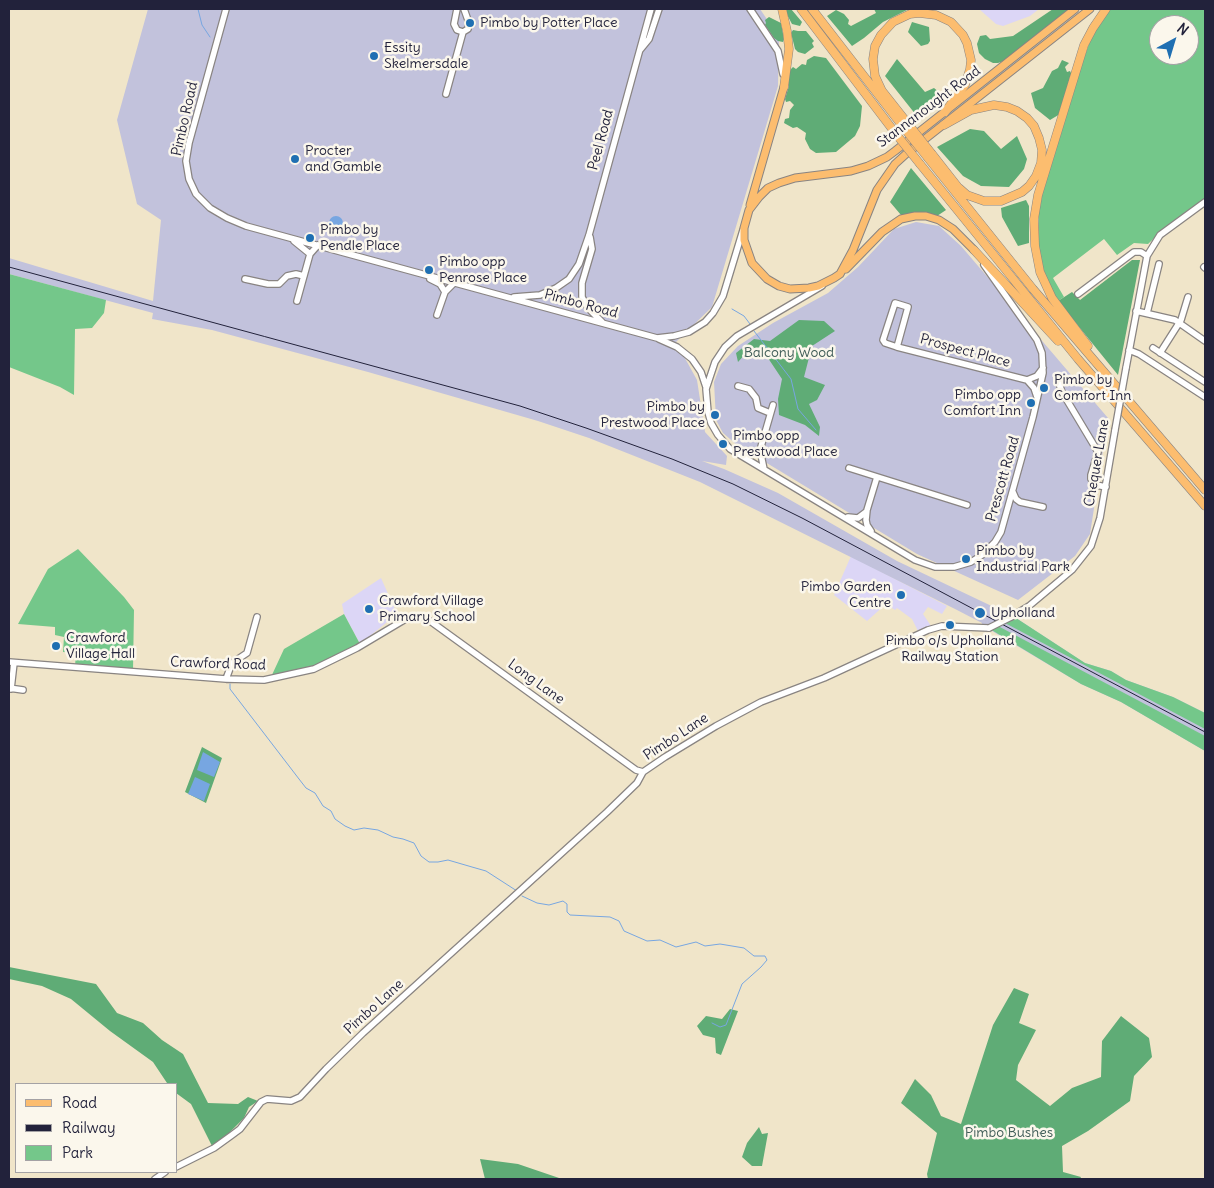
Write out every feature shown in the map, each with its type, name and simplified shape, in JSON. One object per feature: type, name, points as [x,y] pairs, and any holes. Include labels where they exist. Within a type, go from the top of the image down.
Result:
[{"type":"highway","points":[[782,9],[788,31],[789,49],[784,86]]},
{"type":"highway","points":[[801,9],[896,134],[1078,359],[1205,506]]},
{"type":"highway","points":[[812,9],[1012,262],[1205,490]]},
{"type":"highway","points":[[1106,9],[1084,45],[1038,195],[1034,219],[1035,246],[1040,272],[1052,298],[1090,348],[1107,376]]},
{"type":"highway","points":[[882,91],[876,76],[873,59],[875,46],[881,35],[893,22],[910,14],[936,15],[951,22],[963,35],[971,60],[965,85],[945,112]]},
{"type":"highway","points":[[825,25],[882,91],[906,126]]},
{"type":"highway","points":[[944,124],[978,107],[986,105],[1000,106],[1017,111],[1027,118],[1034,126],[1040,138],[1042,150],[1041,163],[1036,176],[1022,192],[1002,201],[984,201],[975,199],[959,188]]},
{"type":"highway","points":[[930,156],[959,188],[996,236],[1012,262]]},
{"type":"highway","points":[[974,250],[1057,340],[1078,359]]},
{"type":"main road","name":"Stannanought Road","points":[[1075,9],[896,151],[874,163],[851,171],[795,178],[768,188],[749,210],[744,228],[744,240],[752,263],[768,279],[779,286],[801,289],[818,286],[840,274],[853,250],[870,205],[884,178],[906,154],[1090,9]]},
{"type":"main road","points":[[749,210],[784,86]]},
{"type":"main road","name":"Prescott Road","points":[[840,274],[882,232],[901,219],[915,216],[926,216],[940,220],[974,250]]},
{"type":"street","name":"Pimbo Road","points":[[226,9],[187,153],[187,170],[200,199],[218,214],[246,226],[657,338],[674,336],[695,329],[709,319],[720,302],[744,228]]},
{"type":"street","points":[[457,9],[454,24],[457,30],[463,32]]},
{"type":"street","points":[[446,94],[463,32],[468,29],[469,23],[464,9]]},
{"type":"street","name":"Peel Road","points":[[507,297],[540,295],[562,284],[579,264],[590,235],[651,9]]},
{"type":"street","name":"Peel Road","points":[[638,52],[649,40],[659,9]]},
{"type":"street","points":[[750,9],[778,51],[783,67],[784,86]]},
{"type":"street","name":"Chequer Lane","points":[[1098,527],[1147,256],[1160,236],[1205,202]]},
{"type":"street","name":"Peel Road","points":[[590,235],[592,249],[582,283],[582,297],[592,313],[604,323]]},
{"type":"street","points":[[289,238],[310,254]]},
{"type":"street","points":[[296,301],[310,254],[318,245]]},
{"type":"street","name":"Prescott Road","points":[[828,282],[738,336],[725,347],[715,362],[706,389],[708,412],[714,429],[722,440],[736,453],[922,563],[954,567],[977,559],[988,550],[1001,532],[1037,399],[1043,368],[1042,353],[1034,334],[974,250]]},
{"type":"street","points":[[1078,294],[1134,252],[1141,252],[1147,256]]},
{"type":"street","points":[[1146,313],[1159,264]]},
{"type":"street","points":[[245,279],[268,284],[279,284],[287,276],[296,274],[304,276]]},
{"type":"street","points":[[422,274],[440,284],[445,292]]},
{"type":"street","points":[[437,315],[445,292],[454,283]]},
{"type":"street","points":[[1160,353],[1183,316],[1188,297]]},
{"type":"street","name":"Prospect Place","points":[[897,347],[908,307],[895,303],[883,340],[885,342],[897,347],[1027,380]]},
{"type":"street","points":[[1136,311],[1170,318],[1205,341]]},
{"type":"street","points":[[657,338],[677,346],[692,359],[701,372],[706,389]]},
{"type":"street","points":[[1153,348],[1205,382]]},
{"type":"street","points":[[1129,350],[1139,354],[1205,397]]},
{"type":"street","points":[[1037,399],[1034,388],[1027,380],[1037,376],[1043,368]]},
{"type":"street","points":[[1058,378],[1062,392],[1098,452],[1091,479],[1096,485],[1106,488]]},
{"type":"street","points":[[738,386],[749,389],[756,398],[758,408],[770,413]]},
{"type":"street","points":[[764,469],[760,450],[773,404]]},
{"type":"street","points":[[736,453],[750,454],[760,450]]},
{"type":"street","points":[[849,468],[967,505]]},
{"type":"street","points":[[836,513],[850,518],[858,518],[864,515],[877,477]]},
{"type":"street","points":[[1013,492],[1016,499],[1020,502],[1043,507]]},
{"type":"street","points":[[1006,517],[1016,503],[1020,502]]},
{"type":"street","points":[[867,510],[867,525],[876,536]]},
{"type":"street","name":"Pimbo Lane","points":[[178,1166],[220,1144],[240,1130],[261,1102],[267,1099],[291,1101],[300,1098],[363,1033],[607,812],[637,783],[643,772],[672,752],[749,708],[777,695],[824,678],[928,630],[942,626],[989,628],[1011,617],[1048,590],[1080,562],[1090,546],[1098,527]]},
{"type":"street","points":[[226,679],[232,663],[247,653],[257,617]]},
{"type":"street","name":"Crawford Road","points":[[11,662],[226,679],[264,680],[314,669],[358,648],[409,617],[413,617]]},
{"type":"street","name":"Long Lane","points":[[413,617],[426,618],[636,770],[643,772]]},
{"type":"street","points":[[11,662],[10,689],[23,690]]},
{"type":"shaded area","points":[[148,9],[760,9],[779,37],[778,86],[712,307],[676,342],[697,380],[705,432],[727,456],[726,465],[702,461],[778,493],[897,561],[1000,610],[1012,620],[1016,618],[1085,663],[1111,671],[1126,680],[1173,697],[1205,713],[1205,751],[1121,702],[1081,684],[982,625],[982,623],[700,482],[589,438],[538,421],[212,330],[152,319],[153,313],[9,274],[9,258],[153,301],[161,220],[137,204],[117,120]]},
{"type":"shaded area","points":[[979,9],[1039,9],[1030,16],[1003,26],[996,24]]},
{"type":"shaded area","points":[[916,222],[939,226],[961,246],[1108,418],[1090,534],[1075,556],[1018,600],[917,554],[737,445],[723,433],[716,420],[714,382],[721,364],[738,346],[773,323],[828,293],[858,267],[894,229]]},
{"type":"shaded area","points":[[851,556],[947,606],[942,614],[928,607],[923,614],[931,626],[918,631],[912,619],[897,608],[895,610],[886,604],[867,621],[834,595]]},
{"type":"shaded area","name":"Crawford Village Primary School","points":[[381,578],[397,614],[360,644],[344,614],[342,604]]},
{"type":"green space","points":[[784,9],[791,9],[802,22],[800,26],[792,24]]},
{"type":"green space","points":[[874,9],[909,9],[883,22],[852,46],[827,16],[836,10],[844,14],[849,20],[848,24],[851,26],[876,13]]},
{"type":"green space","points":[[1053,9],[1071,9],[1004,61],[993,63],[979,53],[977,44],[980,36],[986,35],[990,39],[1013,36]]},
{"type":"green space","points":[[1110,9],[1205,9],[1205,198],[1167,226],[1148,244],[1134,243],[1117,255],[1104,239],[1053,278],[1064,297],[1058,301],[1045,276],[1039,251],[1039,212],[1042,195],[1092,36]]},
{"type":"green space","points":[[769,17],[781,23],[783,42],[774,38],[765,25],[765,20]]},
{"type":"green space","points":[[912,22],[929,27],[930,41],[928,44],[921,46],[908,32]]},
{"type":"green space","points":[[793,30],[806,31],[814,41],[812,43],[814,47],[805,54],[798,52],[795,49],[791,33]]},
{"type":"green space","points":[[814,56],[826,58],[862,106],[860,126],[855,136],[836,152],[816,153],[810,149],[805,139],[806,133],[797,127],[793,128],[784,123],[785,119],[789,118],[790,110],[794,105],[790,101],[786,102],[785,99],[789,86],[786,84],[788,72],[793,67],[796,69],[802,64],[806,65],[807,60]]},
{"type":"green space","points":[[897,59],[925,92],[934,88],[946,98],[920,120],[885,76]]},
{"type":"green space","points":[[1062,60],[1069,63],[1065,67],[1067,72],[1070,71],[1072,75],[1060,114],[1050,120],[1035,108],[1031,93],[1043,88],[1052,71],[1058,68]]},
{"type":"green space","points":[[970,129],[984,131],[1001,149],[1017,136],[1027,159],[1024,169],[1009,187],[981,186],[963,176],[937,147]]},
{"type":"green space","points":[[911,168],[946,210],[937,216],[924,213],[901,215],[890,202]]},
{"type":"green space","points":[[1026,200],[1029,206],[1029,243],[1018,246],[1002,217],[1001,208]]},
{"type":"green space","points":[[1132,260],[1140,260],[1118,375],[1058,301],[1072,292],[1080,300]]},
{"type":"green space","points":[[9,274],[106,300],[104,313],[92,328],[75,329],[74,395],[60,387],[9,367]]},
{"type":"green space","name":"Balcony Wood","points":[[799,320],[824,321],[835,331],[812,346],[804,377],[825,385],[817,400],[809,404],[820,427],[819,436],[805,425],[779,415],[778,399],[782,379],[768,358],[762,353],[748,351],[738,362],[736,353],[754,339],[770,341]]},
{"type":"green space","points":[[78,549],[134,610],[133,670],[75,666],[76,653],[63,652],[64,637],[55,635],[55,627],[18,624],[48,569]]},
{"type":"green space","points":[[344,614],[360,644],[313,667],[271,677],[284,649]]},
{"type":"green space","points":[[1016,618],[1085,663],[1111,671],[1126,680],[1173,697],[1205,713],[1205,729],[1005,623]]},
{"type":"green space","points":[[998,626],[1205,736],[1205,751],[1121,702],[1081,684],[990,629]]},
{"type":"green space","points":[[202,747],[222,758],[206,803],[185,792]]},
{"type":"green space","points":[[9,967],[96,984],[117,1013],[143,1023],[162,1040],[183,1054],[208,1103],[238,1104],[248,1097],[258,1101],[249,1107],[244,1118],[219,1143],[212,1146],[191,1104],[178,1094],[178,1083],[167,1083],[153,1062],[110,1031],[71,999],[42,986],[9,979]]},
{"type":"green space","name":"Pimbo Bushes","points":[[1014,988],[1029,994],[1019,1023],[1036,1030],[1018,1065],[1016,1080],[1050,1106],[1072,1088],[1101,1077],[1102,1041],[1121,1016],[1149,1038],[1152,1057],[1134,1076],[1130,1101],[1088,1131],[1062,1146],[1063,1172],[1081,1177],[1080,1179],[928,1179],[927,1174],[937,1133],[901,1103],[915,1079],[931,1095],[941,1116],[961,1124],[993,1025]]},
{"type":"green space","points":[[730,1009],[738,1011],[721,1055],[716,1053],[715,1038],[703,1035],[697,1026],[706,1016],[722,1019]]},
{"type":"green space","points":[[759,1127],[762,1134],[768,1133],[762,1166],[752,1166],[742,1157],[747,1143]]},
{"type":"green space","points":[[480,1159],[518,1164],[562,1179],[485,1179]]},
{"type":"water","points":[[336,216],[341,218],[343,223],[341,228],[336,230],[331,228],[329,223],[331,218]]},
{"type":"water","points":[[203,752],[220,762],[214,777],[197,770]]},
{"type":"water","points":[[195,777],[210,784],[204,801],[188,794]]},
{"type":"waterway","points":[[198,9],[202,25],[210,37]]},
{"type":"waterway","points":[[732,309],[744,316],[750,324]]},
{"type":"waterway","points":[[754,331],[791,379],[798,409],[816,430]]},
{"type":"waterway","points":[[230,684],[230,689],[299,779],[306,788],[315,793],[323,806],[331,811],[335,819],[354,830],[364,828],[378,830],[414,843],[421,856],[429,862],[448,860],[486,871],[517,891]]},
{"type":"waterway","points":[[522,896],[537,903],[549,905],[563,901],[567,904],[567,912],[570,915],[610,917],[619,921],[624,931],[647,941],[660,940],[676,947],[696,942],[705,946],[720,944],[744,948],[754,956],[765,956],[767,960],[742,984],[726,1025],[720,1027],[712,1023]]},
{"type":"railway","points":[[9,267],[520,406],[672,459],[733,484],[802,518],[1205,732]]},
{"type":"place","name":"Pimbo by Potter Place","points":[[470,23]]},
{"type":"place","name":"Essity Skelmersdale","points":[[374,56]]},
{"type":"place","name":"Procter and Gamble","points":[[295,159]]},
{"type":"place","name":"Pimbo by Pendle Place","points":[[310,238]]},
{"type":"place","name":"Pimbo opp Penrose Place","points":[[429,270]]},
{"type":"place","name":"Pimbo by Comfort Inn","points":[[1044,388]]},
{"type":"place","name":"Pimbo opp Comfort Inn","points":[[1031,403]]},
{"type":"place","name":"Pimbo by Prestwood Place","points":[[715,415]]},
{"type":"place","name":"Pimbo opp Prestwood Place","points":[[723,444]]},
{"type":"place","name":"Pimbo by Industrial Park","points":[[966,559]]},
{"type":"place","name":"Pimbo Garden Centre","points":[[901,595]]},
{"type":"place","name":"Crawford Village Primary School","points":[[369,609]]},
{"type":"place","name":"Upholland","points":[[980,613]]},
{"type":"place","name":"Pimbo o/s Upholland Railway Station","points":[[950,625]]},
{"type":"place","name":"Crawford Village Hall","points":[[56,646]]}]
